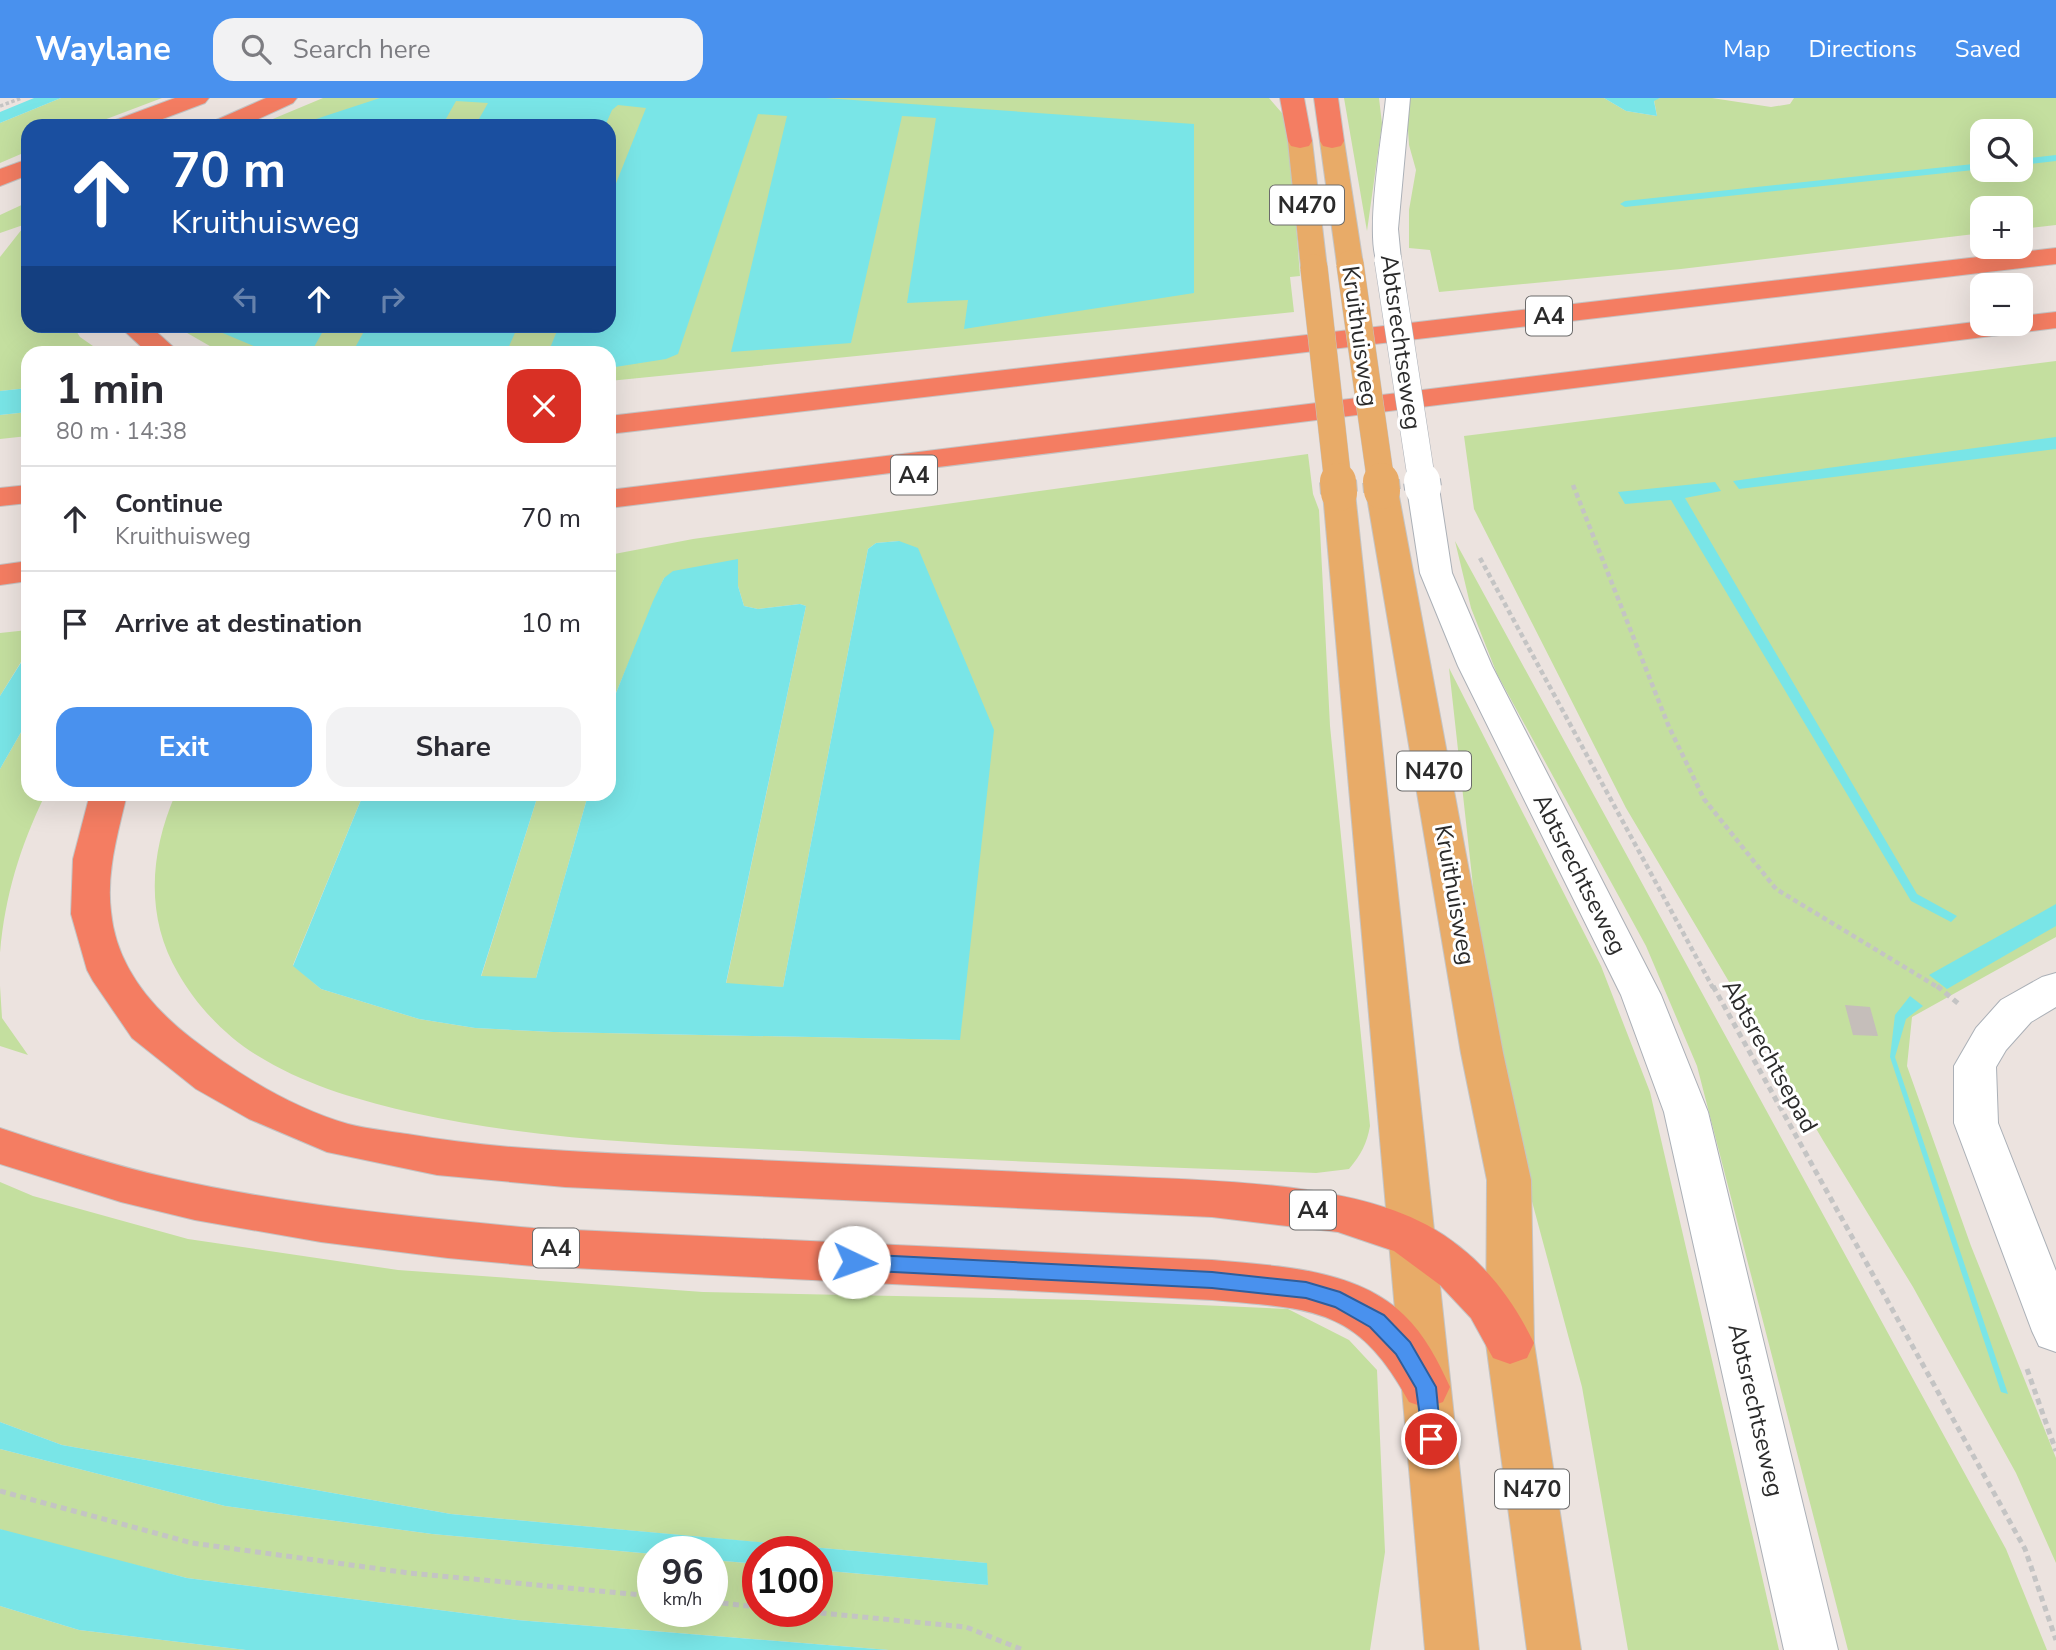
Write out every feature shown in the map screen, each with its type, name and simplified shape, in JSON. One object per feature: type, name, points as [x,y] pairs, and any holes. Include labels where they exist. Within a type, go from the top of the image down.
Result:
[{"type":"highway","points":[[141,119],[197,98]]},
{"type":"highway","points":[[238,119],[285,98]]},
{"type":"highway","points":[[1292,98],[1300,141]]},
{"type":"highway","points":[[1326,98],[1332,141]]},
{"type":"highway","points":[[0,178],[21,169]]},
{"type":"highway","name":"A4","points":[[616,424],[2056,256]]},
{"type":"highway","name":"A4","points":[[616,498],[2056,320]]},
{"type":"highway","points":[[142,333],[157,346]]},
{"type":"highway","name":"A4","points":[[616,398],[1042,374]]},
{"type":"highway","name":"A4","points":[[616,525],[1218,423]]},
{"type":"highway","points":[[0,497],[21,495]]},
{"type":"highway","points":[[0,575],[21,572]]},
{"type":"highway","name":"A4","points":[[107,801],[92,859],[91,914],[107,970],[147,1027],[211,1077],[264,1107],[342,1140],[437,1157],[565,1169],[1212,1199],[1338,1213],[1371,1222],[1410,1238],[1456,1271],[1488,1304],[1510,1343]]},
{"type":"highway","name":"A4","points":[[0,1146],[60,1166],[192,1201],[424,1237],[533,1247],[1212,1280],[1306,1290],[1340,1300],[1377,1321],[1403,1348],[1426,1387]]},
{"type":"main road","name":"Kruithuisweg","points":[[1300,141],[1339,493],[1452,1650]]},
{"type":"main road","name":"Kruithuisweg","points":[[1332,141],[1382,491],[1482,1053],[1509,1180],[1510,1343],[1554,1650]]},
{"type":"street","name":"Abtsrechtseweg","points":[[1398,98],[1385,229],[1436,573],[1475,666],[1641,995],[1686,1112],[1811,1650]]},
{"type":"street","points":[[2056,988],[2016,1011],[1996,1034],[1975,1066],[1976,1123],[2056,1331]]},
{"type":"path","points":[[0,106],[22,98]]},
{"type":"path","points":[[1573,485],[1669,727],[1704,799],[1776,889],[1929,979],[1996,1034]]},
{"type":"path","name":"Abtsrechtsepad","points":[[1477,553],[1817,1179],[2025,1549],[2056,1640]]},
{"type":"path","points":[[0,1491],[192,1543],[409,1573],[637,1594]]},
{"type":"path","points":[[833,1614],[966,1627],[1023,1650]]},
{"type":"green space","points":[[61,98],[162,98],[106,119],[21,119],[21,154],[0,163],[0,123]]},
{"type":"green space","points":[[323,98],[1269,98],[1288,120],[1300,276],[1290,277],[1294,312],[616,380],[616,346],[210,346],[187,333],[616,333],[616,119],[273,119]]},
{"type":"green space","points":[[1344,98],[1379,98],[1382,124],[1367,231]]},
{"type":"green space","points":[[1406,98],[1604,98],[1626,111],[1657,116],[1654,100],[1660,98],[1712,98],[1771,107],[1790,104],[1794,98],[2056,98],[2056,225],[2033,228],[2033,196],[1970,196],[1970,235],[1681,269],[1439,292],[1430,250],[1409,248],[1409,210],[1416,170],[1409,145]]},
{"type":"green space","points":[[21,205],[21,226],[0,233],[0,215]]},
{"type":"green space","points":[[21,230],[21,333],[77,333],[93,346],[21,346],[21,389],[0,391],[0,257]]},
{"type":"green space","points":[[2056,361],[2056,937],[1912,1017],[1907,1066],[1971,1246],[2056,1458],[2056,1563],[2016,1473],[1913,1287],[1626,808],[1474,509],[1464,436]]},
{"type":"green space","points":[[21,413],[21,437],[0,439],[0,415]]},
{"type":"green space","points":[[1308,454],[1313,494],[1319,510],[1330,726],[1370,1126],[1363,1149],[1349,1169],[1316,1173],[958,1159],[625,1142],[519,1131],[414,1113],[356,1098],[282,1070],[227,1033],[186,986],[167,952],[160,930],[156,907],[156,862],[160,839],[173,801],[361,801],[293,965],[321,989],[419,1019],[475,1028],[553,1032],[959,1040],[899,541],[876,543],[868,549],[783,987],[726,984],[806,606],[800,604],[758,609],[744,606],[738,586],[738,560],[664,578],[616,693],[616,554],[693,539]]},
{"type":"green space","points":[[1455,541],[2006,1549],[2047,1650],[1848,1650],[1697,1066],[1646,946],[1497,674],[1471,608]]},
{"type":"green space","points":[[21,631],[21,662],[0,696],[0,633]]},
{"type":"green space","points":[[1449,668],[1601,966],[1650,1092],[1779,1650],[1628,1650],[1582,1387],[1509,1116],[1475,904]]},
{"type":"green space","points":[[21,732],[21,801],[42,801],[15,872],[0,953],[0,769]]},
{"type":"green space","points":[[536,801],[586,801],[536,978],[481,977]]},
{"type":"green space","points":[[0,986],[2,1018],[28,1055],[0,1046]]},
{"type":"green space","points":[[0,1182],[33,1196],[188,1239],[398,1270],[703,1292],[1088,1300],[1288,1309],[1349,1340],[1377,1370],[1385,1552],[1370,1650],[889,1650],[517,1620],[187,1578],[12,1534],[0,1529],[0,1449],[225,1506],[432,1534],[637,1553],[637,1627],[728,1627],[728,1561],[742,1563],[742,1627],[833,1627],[833,1571],[988,1585],[986,1563],[833,1549],[833,1536],[742,1536],[742,1541],[728,1539],[728,1536],[691,1536],[451,1514],[62,1445],[0,1422]]},
{"type":"green space","points":[[0,1606],[79,1630],[246,1650],[0,1650]]},
{"type":"water","points":[[34,98],[61,98],[0,123],[0,112]]},
{"type":"water","points":[[380,98],[825,98],[1194,124],[1194,293],[964,329],[968,300],[907,303],[936,118],[902,116],[851,343],[731,352],[787,116],[758,114],[678,354],[666,359],[616,367],[616,346],[551,346],[556,333],[616,333],[616,183],[646,108],[618,105],[608,119],[479,119],[488,103],[456,101],[446,119],[316,119]]},
{"type":"water","points":[[1604,98],[1660,98],[1654,101],[1657,116],[1626,111]]},
{"type":"water","points":[[223,333],[322,333],[315,346],[253,346]]},
{"type":"water","points":[[363,333],[515,333],[509,346],[356,346]]},
{"type":"water","points":[[21,389],[21,413],[0,415],[0,391]]},
{"type":"water","points":[[2056,437],[2056,449],[1739,489],[1733,481]]},
{"type":"water","points":[[1715,482],[1721,491],[1685,498],[1917,894],[1957,916],[1951,922],[1911,901],[1671,500],[1625,504],[1618,492]]},
{"type":"water","points":[[899,541],[918,548],[994,730],[960,1040],[475,1028],[419,1019],[321,989],[293,966],[361,801],[536,801],[481,976],[536,978],[586,801],[616,801],[616,693],[664,578],[673,571],[738,559],[738,586],[744,606],[758,609],[800,604],[806,606],[726,983],[783,987],[868,549],[876,543]]},
{"type":"water","points":[[21,663],[21,732],[0,769],[0,696]]},
{"type":"water","points":[[2056,904],[2056,926],[1947,989],[1929,975]]},
{"type":"water","points":[[1910,996],[1923,1006],[1906,1019],[1895,1057],[2008,1394],[2001,1392],[1890,1057],[1895,1015]]},
{"type":"water","points":[[0,1422],[62,1445],[451,1514],[692,1536],[637,1536],[637,1553],[432,1534],[225,1506],[0,1449]]},
{"type":"water","points":[[0,1529],[187,1578],[517,1620],[889,1650],[246,1650],[79,1630],[0,1606]]},
{"type":"water","points":[[728,1539],[742,1541],[742,1563],[728,1561]]},
{"type":"water","points":[[833,1549],[987,1563],[988,1585],[833,1571]]},
{"type":"building","points":[[1845,1005],[1870,1007],[1878,1036],[1853,1035]]},
{"type":"waterway","points":[[2033,161],[2056,158]]},
{"type":"waterway","points":[[1625,204],[1970,167]]},
{"type":"route","points":[[854,1262],[1212,1280],[1306,1290],[1340,1300],[1377,1321],[1403,1348],[1426,1387],[1431,1439]]}]
